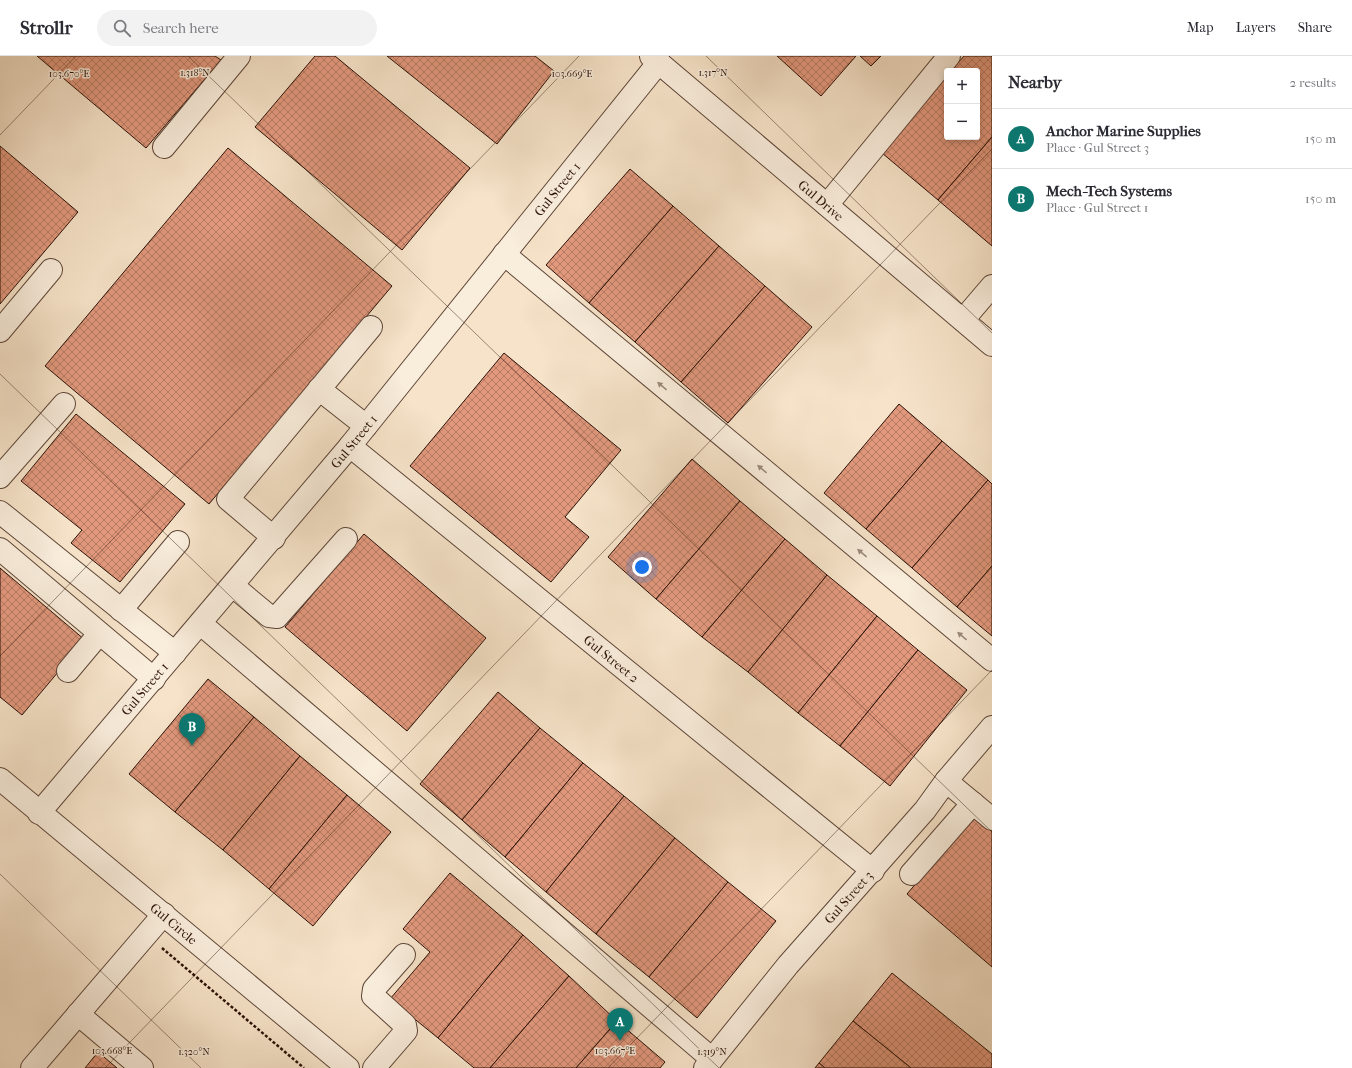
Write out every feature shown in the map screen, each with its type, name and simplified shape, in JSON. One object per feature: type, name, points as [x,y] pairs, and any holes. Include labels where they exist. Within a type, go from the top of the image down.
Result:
[{"type":"street","points":[[164,147],[239,56]]},
{"type":"street","points":[[827,205],[949,56]]},
{"type":"street","name":"Gul Drive","points":[[655,59],[992,345]]},
{"type":"street","name":"Gul Street 1","points":[[40,813],[274,538],[350,446],[504,254],[655,59]]},
{"type":"street","points":[[504,254],[992,660]]},
{"type":"street","points":[[0,331],[51,270]]},
{"type":"street","points":[[963,320],[992,286]]},
{"type":"street","points":[[274,538],[228,499],[371,327]]},
{"type":"street","points":[[319,389],[366,426]]},
{"type":"street","points":[[0,478],[64,404]]},
{"type":"street","name":"Gul Street 2","points":[[350,446],[872,871]]},
{"type":"street","points":[[0,512],[175,653]]},
{"type":"street","points":[[233,586],[269,616],[277,617],[346,539]]},
{"type":"street","points":[[121,610],[178,542]]},
{"type":"street","points":[[0,549],[154,679]]},
{"type":"street","points":[[201,624],[708,1064]]},
{"type":"street","points":[[68,671],[99,634]]},
{"type":"street","name":"Gul Street 3","points":[[708,1064],[788,965],[925,810],[946,781],[992,728]]},
{"type":"street","name":"Gul Circle","points":[[0,779],[348,1068]]},
{"type":"street","points":[[946,781],[992,819]]},
{"type":"street","points":[[911,874],[973,802]]},
{"type":"street","points":[[32,1068],[164,914]]},
{"type":"street","points":[[374,1068],[406,1031],[405,1025],[375,999],[373,992],[404,955]]},
{"type":"street","points":[[78,1014],[142,1068]]},
{"type":"path","points":[[146,935],[304,1068]]},
{"type":"building","points":[[37,56],[215,56],[221,60],[146,148]]},
{"type":"building","points":[[315,56],[335,56],[470,168],[402,250],[255,127]]},
{"type":"building","points":[[387,56],[535,56],[554,71],[497,144]]},
{"type":"building","points":[[777,56],[856,56],[821,96]]},
{"type":"building","points":[[860,56],[881,56],[871,66]]},
{"type":"building","points":[[964,56],[992,56],[992,137],[938,200],[882,153],[944,80],[944,140],[980,140],[980,68],[954,68]]},
{"type":"building","points":[[992,137],[992,246],[938,200]]},
{"type":"building","points":[[0,146],[78,212],[0,304]]},
{"type":"building","points":[[228,148],[392,286],[209,504],[45,366]]},
{"type":"building","points":[[630,169],[673,206],[589,303],[546,265]]},
{"type":"building","points":[[673,206],[719,246],[635,342],[589,303]]},
{"type":"building","points":[[719,246],[765,286],[681,382],[635,342]]},
{"type":"building","points":[[765,286],[812,327],[728,423],[681,382]]},
{"type":"building","points":[[504,353],[621,450],[565,517],[589,537],[551,582],[410,466]]},
{"type":"building","points":[[899,404],[942,441],[866,529],[824,493]]},
{"type":"building","points":[[76,414],[185,504],[120,582],[71,543],[82,530],[21,481]]},
{"type":"building","points":[[942,441],[988,480],[912,568],[866,529]]},
{"type":"building","points":[[692,459],[740,501],[656,599],[608,557]]},
{"type":"building","points":[[988,480],[992,484],[992,566],[957,607],[912,568]]},
{"type":"building","points":[[740,501],[785,539],[702,637],[656,599]]},
{"type":"building","points":[[364,534],[486,638],[407,731],[285,627]]},
{"type":"building","points":[[785,539],[827,575],[748,672],[702,637]]},
{"type":"building","points":[[992,566],[992,636],[957,607]]},
{"type":"building","points":[[0,568],[85,640],[22,715],[0,697]]},
{"type":"building","points":[[827,575],[877,616],[798,713],[748,672]]},
{"type":"building","points":[[877,616],[918,650],[840,746],[798,713]]},
{"type":"building","points":[[918,650],[967,690],[890,786],[840,746]]},
{"type":"building","points":[[208,679],[254,717],[175,812],[129,774]]},
{"type":"building","points":[[498,692],[540,728],[462,820],[420,784]]},
{"type":"building","points":[[254,717],[300,756],[223,850],[175,812]]},
{"type":"building","points":[[540,728],[583,763],[505,857],[462,820]]},
{"type":"building","points":[[300,756],[347,795],[269,889],[223,850]]},
{"type":"building","points":[[583,763],[624,796],[546,892],[505,857]]},
{"type":"building","points":[[347,795],[391,832],[313,926],[269,889]]},
{"type":"building","points":[[624,796],[675,838],[596,934],[546,892]]},
{"type":"building","points":[[975,814],[992,828],[992,967],[907,894]]},
{"type":"building","points":[[675,838],[728,882],[649,977],[596,934]]},
{"type":"building","points":[[450,873],[523,935],[438,1038],[390,999],[430,952],[403,929]]},
{"type":"building","points":[[728,882],[776,921],[697,1018],[649,977]]},
{"type":"building","points":[[523,935],[569,976],[490,1068],[474,1068],[438,1038]]},
{"type":"building","points":[[892,973],[992,1054],[992,1068],[911,1068],[853,1021]]},
{"type":"building","points":[[569,976],[617,1021],[576,1068],[490,1068]]},
{"type":"building","points":[[617,1021],[665,1062],[660,1068],[576,1068]]},
{"type":"building","points":[[853,1021],[911,1068],[825,1068],[819,1063]]},
{"type":"building","points":[[98,1052],[117,1068],[85,1068]]},
{"type":"building","points":[[819,1063],[825,1068],[815,1068]]},
{"type":"place","name":"Mech-Tech Systems","points":[[192,746]]},
{"type":"place","name":"Anchor Marine Supplies","points":[[620,1041]]}]
